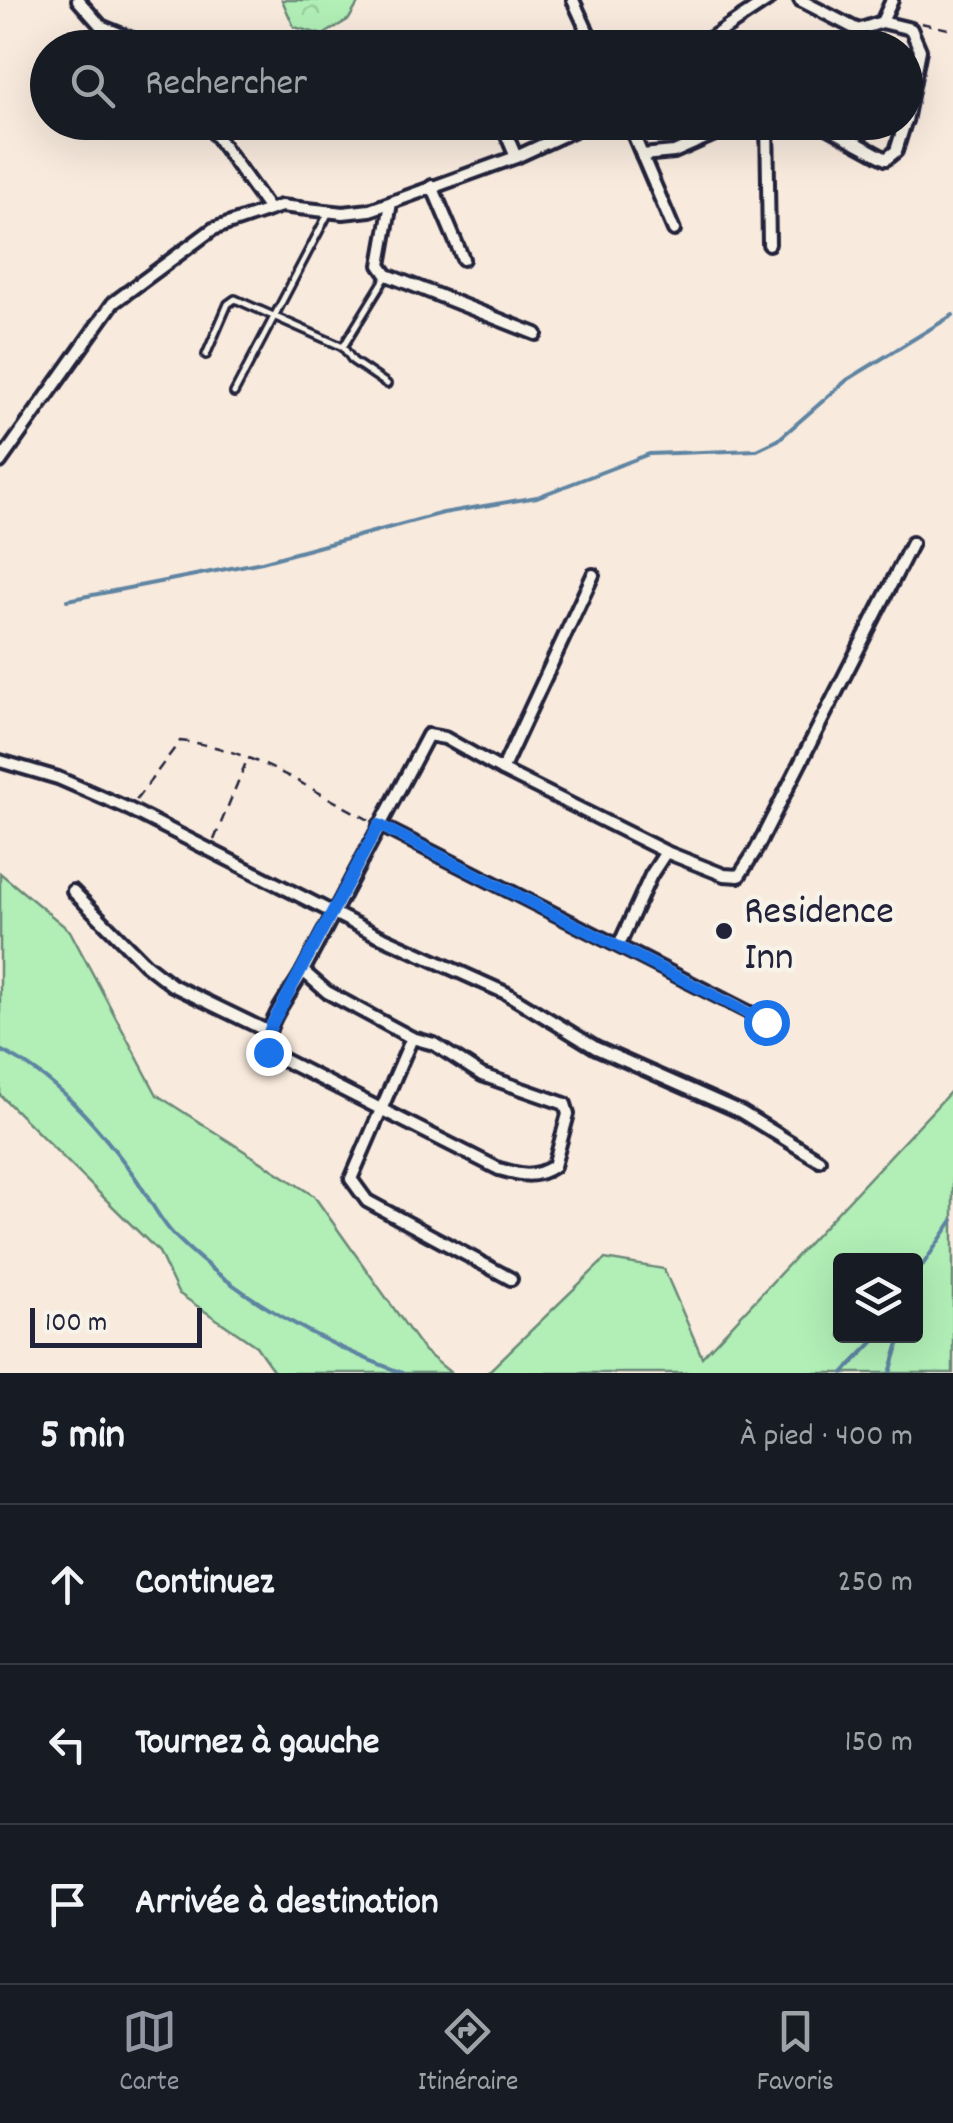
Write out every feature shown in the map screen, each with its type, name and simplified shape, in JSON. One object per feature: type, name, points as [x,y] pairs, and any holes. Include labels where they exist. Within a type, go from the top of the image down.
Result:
[{"type":"street","points":[[78,0],[101,26],[111,30]]},
{"type":"street","points":[[573,0],[587,30]]},
{"type":"street","points":[[723,30],[768,0]]},
{"type":"street","points":[[800,0],[858,30],[882,22],[912,28]]},
{"type":"street","points":[[882,22],[893,1]]},
{"type":"street","points":[[219,140],[268,208]]},
{"type":"street","points":[[509,140],[516,158]]},
{"type":"street","points":[[0,462],[113,304],[213,229],[268,208],[370,210],[516,158],[554,140]]},
{"type":"street","points":[[636,140],[674,230]]},
{"type":"street","points":[[642,155],[674,152],[701,140]]},
{"type":"street","points":[[767,140],[769,244]]},
{"type":"street","points":[[851,140],[886,159],[896,151],[899,140]]},
{"type":"street","points":[[432,186],[463,259]]},
{"type":"street","points":[[392,203],[380,266],[388,275],[536,334]]},
{"type":"street","points":[[303,971],[327,992],[412,1038],[434,1044],[482,1075],[565,1104],[568,1114],[554,1166],[542,1174],[524,1176],[499,1169],[268,1052],[269,1032],[428,735],[445,738],[666,852],[724,876],[739,876],[782,800],[912,543]]},
{"type":"street","points":[[502,770],[593,575]]},
{"type":"street","points":[[0,761],[58,778],[130,809],[335,914],[506,993],[596,1048],[741,1112],[819,1160]]},
{"type":"street","points":[[379,825],[766,1022]]},
{"type":"street","points":[[619,945],[666,852]]},
{"type":"street","points":[[73,892],[144,964],[172,985],[269,1032]]},
{"type":"street","points":[[412,1038],[351,1179],[355,1191],[366,1202],[510,1279]]},
{"type":"lane","points":[[234,393],[329,212]]},
{"type":"lane","points":[[206,355],[228,304],[235,299],[276,314],[336,348],[343,347],[388,275]]},
{"type":"lane","points":[[343,347],[353,361],[387,384]]},
{"type":"path","points":[[912,28],[924,22],[953,30]]},
{"type":"path","points":[[130,809],[180,741],[248,758],[379,825]]},
{"type":"path","points":[[207,849],[232,803],[248,758]]},
{"type":"green space","points":[[282,0],[360,0],[349,19],[331,30],[294,27]]},
{"type":"green space","points":[[0,873],[70,931],[157,1095],[314,1196],[424,1351],[451,1373],[275,1373],[256,1346],[178,1293],[159,1252],[0,1095]]},
{"type":"green space","points":[[953,1089],[953,1373],[487,1373],[605,1259],[664,1269],[702,1357]]},
{"type":"waterway","points":[[67,600],[262,562],[443,513],[537,497],[649,454],[757,450],[778,440],[847,380],[953,315]]},
{"type":"waterway","points":[[0,1050],[39,1073],[74,1103],[119,1155],[169,1229],[226,1279],[311,1333],[402,1373]]},
{"type":"waterway","points":[[923,1265],[953,1220]]},
{"type":"waterway","points":[[843,1373],[872,1343]]},
{"type":"waterway","points":[[890,1373],[899,1343]]},
{"type":"place","name":"Residence Inn","points":[[724,931]]},
{"type":"route","points":[[268,1052],[266,1041],[272,1024],[335,914],[379,825],[415,846],[566,916],[766,1022]]}]
